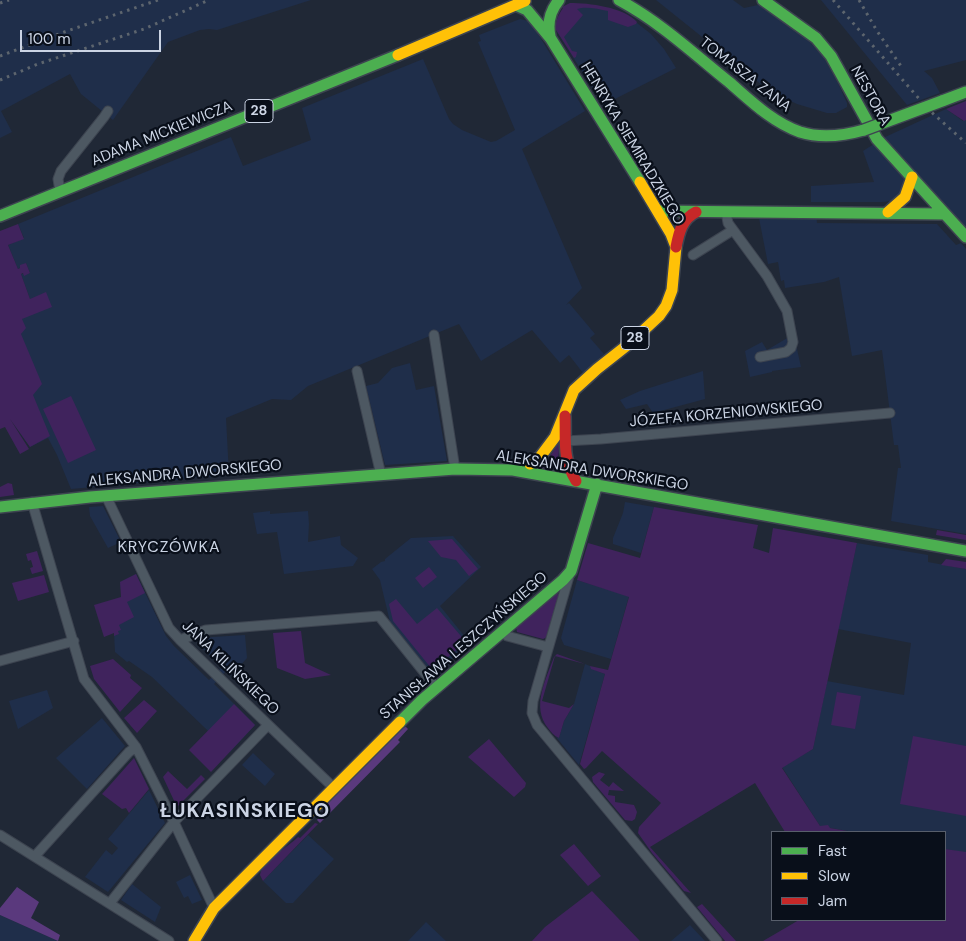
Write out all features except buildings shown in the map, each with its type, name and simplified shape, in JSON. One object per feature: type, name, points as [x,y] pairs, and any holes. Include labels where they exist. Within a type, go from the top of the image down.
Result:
[{"type":"main road","name":"28","points":[[551,39],[548,20],[549,13],[559,0]]},
{"type":"main road","name":"TOMASZA ZANA","points":[[619,0],[655,22],[764,113],[778,122],[804,133],[821,137],[839,137],[864,130],[966,92]]},
{"type":"main road","name":"NESTORA","points":[[763,0],[816,38],[832,56],[876,139],[966,237]]},
{"type":"main road","name":"HENRYKA SIEMIRADZKIEGO","points":[[513,470],[531,464],[540,457],[555,437],[574,390],[597,368],[641,333],[666,306],[674,278],[676,247],[658,211],[551,39],[521,2]]},
{"type":"main road","name":"ADAMA MICKIEWICZA","points":[[0,216],[521,2]]},
{"type":"main road","points":[[888,212],[907,195],[912,177]]},
{"type":"main road","points":[[658,211],[945,214]]},
{"type":"main road","points":[[676,247],[682,224],[690,214],[696,212]]},
{"type":"main road","points":[[565,413],[565,456],[567,467],[576,482]]},
{"type":"main road","points":[[539,475],[552,472],[558,468],[565,456]]},
{"type":"main road","name":"ALEKSANDRA DWORSKIEGO","points":[[0,507],[32,502],[455,469],[513,470],[966,551]]},
{"type":"main road","name":"STANISŁAWA LESZCZYŃSKIEGO","points":[[194,941],[214,908],[402,718],[563,580],[571,571],[597,484]]},
{"type":"street","points":[[60,191],[58,179],[61,171],[108,111]]},
{"type":"street","points":[[726,212],[728,222],[767,276],[787,311],[793,342],[791,348],[786,352],[760,358]]},
{"type":"street","points":[[693,254],[733,230]]},
{"type":"street","points":[[434,335],[455,469]]},
{"type":"street","points":[[357,371],[381,475]]},
{"type":"street","name":"JÓZEFA KORZENIOWSKIEGO","points":[[565,441],[601,440],[890,413]]},
{"type":"street","name":"JANA KILIŃSKIEGO","points":[[106,496],[169,628],[334,788]]},
{"type":"street","points":[[32,502],[84,679],[136,747],[214,908]]},
{"type":"street","points":[[571,571],[533,701],[532,713],[537,725],[717,941]]},
{"type":"street","points":[[180,640],[206,630],[379,616],[436,687]]},
{"type":"street","points":[[503,631],[507,636],[548,647]]},
{"type":"street","points":[[0,662],[74,641]]},
{"type":"street","points":[[110,903],[174,822],[268,725]]},
{"type":"street","points":[[35,856],[129,752],[136,747]]},
{"type":"street","points":[[0,835],[169,941]]},
{"type":"shaded area","points":[[0,0],[311,0],[217,30],[200,30],[168,42],[113,120],[81,94],[70,74],[1,111],[12,132],[0,138]]},
{"type":"shaded area","points":[[656,0],[733,0],[744,8],[758,5],[804,36],[823,56],[838,83],[847,107],[836,113],[827,113],[797,104],[780,96],[762,85]]},
{"type":"shaded area","points":[[821,0],[966,0],[966,60],[924,71],[932,78],[940,93],[907,105]]},
{"type":"shaded area","points":[[570,3],[615,9],[637,22],[628,27],[608,20],[608,11],[588,8],[577,9],[583,15],[564,37],[572,51],[577,52],[574,58],[556,30],[556,21],[562,7]]},
{"type":"shaded area","points":[[577,6],[601,8],[637,23],[651,34],[664,49],[676,68],[603,105],[556,30],[558,18]]},
{"type":"shaded area","points":[[520,19],[532,24],[585,111],[522,149],[582,288],[566,305],[569,303],[595,334],[590,338],[604,354],[583,373],[569,355],[560,363],[532,330],[481,361],[459,324],[308,386],[291,400],[272,399],[226,418],[229,475],[71,489],[48,438],[30,447],[0,403],[0,396],[21,334],[22,319],[30,299],[21,274],[30,273],[26,263],[18,269],[8,245],[24,238],[18,224],[231,137],[243,166],[311,140],[302,108],[423,59],[449,119],[453,124],[462,130],[491,142],[496,141],[515,130],[478,42],[481,41],[479,35]]},
{"type":"shaded area","points":[[966,101],[966,120],[964,121],[946,109]]},
{"type":"shaded area","points":[[946,109],[963,121],[966,120],[966,231],[883,138]]},
{"type":"shaded area","points":[[874,144],[904,177],[905,182],[900,196],[892,201],[882,202],[811,202],[811,186],[874,182],[863,151]]},
{"type":"shaded area","points":[[816,212],[817,223],[937,224],[956,245],[961,243],[966,249],[966,534],[891,521],[898,468],[901,468],[898,445],[894,445],[882,350],[852,356],[839,277],[824,282],[785,288],[784,280],[781,281],[778,262],[768,264],[758,213]]},
{"type":"shaded area","points":[[18,224],[24,239],[8,245],[18,269],[20,265],[26,263],[30,273],[24,276],[23,273],[21,274],[30,299],[46,292],[52,307],[22,319],[26,328],[21,334],[42,384],[33,395],[50,436],[30,447],[10,419],[29,449],[20,454],[5,427],[0,429],[0,231]]},
{"type":"shaded area","points":[[794,336],[801,367],[772,371],[750,377],[745,351],[762,342],[767,350]]},
{"type":"shaded area","points":[[410,363],[416,390],[434,386],[447,461],[385,465],[366,386],[378,383],[392,368]]},
{"type":"shaded area","points":[[703,371],[705,399],[653,413],[647,404],[626,409],[620,400],[640,391]]},
{"type":"shaded area","points":[[71,396],[96,450],[68,463],[43,409]]},
{"type":"shaded area","points":[[558,444],[559,455],[556,463],[550,467],[538,467],[546,462]]},
{"type":"shaded area","points":[[8,483],[12,484],[14,495],[0,497],[0,487]]},
{"type":"shaded area","points":[[625,502],[654,507],[641,553],[613,544],[613,538],[623,513]]},
{"type":"shaded area","points":[[103,506],[121,542],[108,548],[90,516],[89,507]]},
{"type":"shaded area","points":[[654,507],[758,525],[753,548],[769,553],[773,528],[857,543],[813,749],[782,768],[820,826],[828,825],[830,828],[847,831],[784,831],[755,783],[650,847],[691,893],[684,891],[638,833],[639,827],[661,803],[602,751],[586,768],[584,769],[580,764],[605,674],[591,669],[590,666],[608,670],[629,597],[577,580],[588,543],[640,558]]},
{"type":"shaded area","points":[[270,511],[270,514],[308,511],[308,542],[340,536],[341,545],[358,558],[353,566],[284,574],[277,532],[257,534],[253,513]]},
{"type":"shaded area","points":[[937,530],[966,535],[966,540],[936,535]]},
{"type":"shaded area","points":[[453,536],[481,567],[440,606],[470,643],[436,672],[430,671],[390,622],[380,580],[372,569],[385,561],[411,538]]},
{"type":"shaded area","points":[[452,539],[478,569],[469,576],[456,560],[441,557],[428,541]]},
{"type":"shaded area","points":[[857,543],[928,555],[928,562],[966,569],[966,853],[946,849],[946,831],[848,831],[820,826],[782,767],[813,749],[827,681],[904,695],[911,643],[838,629]]},
{"type":"shaded area","points":[[37,551],[43,571],[32,574],[30,568],[33,567],[31,560],[28,561],[26,554]]},
{"type":"shaded area","points":[[946,559],[966,562],[966,569],[941,565]]},
{"type":"shaded area","points":[[429,567],[437,577],[423,588],[415,578]]},
{"type":"shaded area","points":[[136,574],[166,636],[209,680],[222,667],[201,646],[204,640],[212,637],[245,635],[247,658],[231,676],[226,671],[214,684],[255,725],[230,752],[152,677],[129,661],[127,662],[115,652],[114,633],[122,597],[120,582]]},
{"type":"shaded area","points":[[136,574],[145,593],[127,602],[134,617],[119,625],[121,630],[118,631],[119,634],[114,636],[114,633],[104,637],[94,605],[121,597],[120,582]]},
{"type":"shaded area","points":[[44,575],[49,592],[18,601],[12,583]]},
{"type":"shaded area","points":[[577,580],[629,596],[611,659],[564,645],[561,638]]},
{"type":"shaded area","points":[[556,593],[559,594],[547,637],[543,639],[517,632],[516,627]]},
{"type":"shaded area","points":[[396,599],[417,624],[437,608],[466,642],[435,668],[431,668],[393,621],[389,604]]},
{"type":"shaded area","points":[[301,631],[305,663],[331,675],[305,679],[277,668],[273,633]]},
{"type":"shaded area","points":[[557,654],[585,664],[555,656]]},
{"type":"shaded area","points":[[555,656],[542,701],[569,708],[574,704],[564,721],[559,738],[554,735],[543,720],[540,702],[547,674]]},
{"type":"shaded area","points":[[113,659],[142,688],[120,712],[94,679],[90,666]]},
{"type":"shaded area","points":[[585,664],[605,674],[579,765],[556,737],[559,738],[564,721],[574,704]]},
{"type":"shaded area","points":[[47,690],[53,708],[18,729],[9,701]]},
{"type":"shaded area","points":[[837,692],[861,696],[855,729],[831,725]]},
{"type":"shaded area","points":[[144,700],[157,711],[137,733],[124,718]]},
{"type":"shaded area","points":[[234,704],[255,725],[211,772],[189,750]]},
{"type":"shaded area","points":[[102,718],[125,746],[87,789],[56,758]]},
{"type":"shaded area","points":[[406,727],[408,729],[398,740],[400,742],[320,823],[317,820],[327,803],[400,728]]},
{"type":"shaded area","points":[[913,736],[966,746],[966,816],[900,804]]},
{"type":"shaded area","points":[[489,739],[526,783],[525,787],[514,797],[468,757]]},
{"type":"shaded area","points":[[253,753],[275,774],[265,786],[242,765]]},
{"type":"shaded area","points":[[134,758],[149,789],[129,813],[126,808],[122,809],[102,794]]},
{"type":"shaded area","points":[[168,771],[187,789],[201,775],[205,779],[177,807],[163,777]]},
{"type":"shaded area","points":[[599,772],[605,774],[600,780],[609,787],[613,782],[624,791],[609,790],[608,795],[615,796],[615,802],[634,805],[637,812],[635,819],[632,821],[625,820],[593,782],[592,777]]},
{"type":"shaded area","points":[[149,790],[165,823],[108,892],[85,877],[106,850],[112,855],[118,848],[108,839]]},
{"type":"shaded area","points":[[315,823],[318,824],[263,881],[260,875],[265,865],[298,837],[300,838]]},
{"type":"shaded area","points":[[308,835],[334,859],[293,903],[286,903],[263,881]]},
{"type":"shaded area","points":[[574,844],[601,876],[588,886],[560,855]]},
{"type":"shaded area","points":[[946,849],[966,852],[966,941],[763,941],[797,921],[946,921]]},
{"type":"shaded area","points":[[190,875],[202,900],[192,904],[188,896],[184,898],[176,882]]},
{"type":"shaded area","points":[[132,884],[161,907],[155,922],[121,900]]},
{"type":"shaded area","points":[[17,887],[39,902],[31,918],[60,935],[58,941],[0,915],[0,908]]},
{"type":"shaded area","points":[[592,891],[640,941],[532,941],[545,927]]},
{"type":"shaded area","points":[[702,904],[736,941],[725,941],[697,907]]},
{"type":"shaded area","points":[[0,915],[58,941],[0,941]]},
{"type":"shaded area","points":[[426,922],[446,941],[408,941]]},
{"type":"shaded area","points":[[690,925],[705,941],[671,941]]},
{"type":"railway","points":[[0,3],[9,0]]},
{"type":"railway","points":[[0,56],[158,0]]},
{"type":"railway","points":[[0,80],[38,64],[144,29],[209,0]]},
{"type":"railway","points":[[833,0],[928,109],[966,143]]},
{"type":"railway","points":[[859,0],[903,69]]},
{"type":"traffic: fast","points":[[550,36],[550,17],[553,8],[559,0]]},
{"type":"traffic: fast","points":[[619,0],[662,28],[780,123],[800,132],[824,136],[848,134],[864,130]]},
{"type":"traffic: fast","points":[[763,0],[816,38],[831,56],[877,139],[945,214]]},
{"type":"traffic: fast","points":[[518,6],[527,10],[551,39],[640,182]]},
{"type":"traffic: fast","points":[[0,216],[398,55]]},
{"type":"traffic: fast","points":[[942,101],[966,92]]},
{"type":"traffic: fast","points":[[864,130],[942,101]]},
{"type":"traffic: fast","points":[[658,211],[945,214],[966,237]]},
{"type":"traffic: fast","points":[[0,507],[90,497],[455,469],[513,470],[530,464]]},
{"type":"traffic: fast","points":[[513,470],[966,551]]},
{"type":"traffic: fast","points":[[400,722],[422,700],[563,580],[571,571],[597,484]]},
{"type":"traffic: slow","points":[[398,55],[525,1]]},
{"type":"traffic: slow","points":[[888,212],[905,197],[912,177]]},
{"type":"traffic: slow","points":[[530,464],[540,457],[555,437],[574,390],[630,343],[659,316],[666,306],[672,290],[676,247],[671,234],[640,182]]},
{"type":"traffic: slow","points":[[194,941],[214,908],[400,722]]},
{"type":"traffic: jam","points":[[676,247],[684,222],[696,212]]},
{"type":"traffic: jam","points":[[565,416],[567,457],[576,481]]},
{"type":"district","name":"KRYCZÓWKA","points":[[169,548]]},
{"type":"district","name":"ŁUKASIŃSKIEGO","points":[[245,812]]}]
